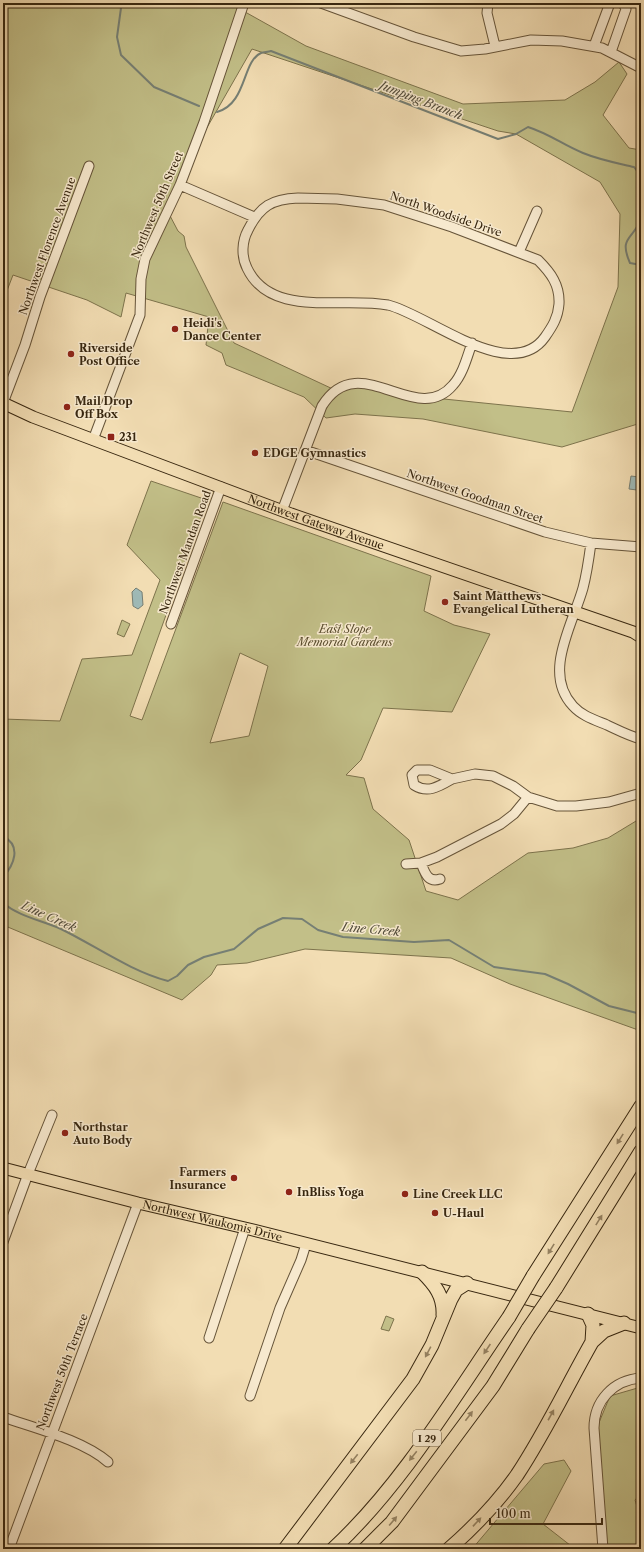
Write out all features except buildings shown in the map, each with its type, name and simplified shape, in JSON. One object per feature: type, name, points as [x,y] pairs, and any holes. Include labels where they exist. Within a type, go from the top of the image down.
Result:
[{"type":"highway","name":"I 29","points":[[333,1549],[353,1531],[419,1449],[508,1317],[641,1106]]},
{"type":"highway","name":"I 29","points":[[365,1549],[392,1522],[493,1386],[641,1152]]},
{"type":"highway","points":[[422,1272],[433,1283],[439,1292],[443,1307],[442,1316]]},
{"type":"highway","points":[[285,1549],[413,1379],[432,1345],[442,1316],[456,1290],[467,1283]]},
{"type":"highway","points":[[588,1314],[593,1325],[592,1342]]},
{"type":"highway","points":[[449,1549],[493,1505],[516,1475],[592,1342],[604,1331],[624,1323]]},
{"type":"main road","name":"Northwest Gateway Avenue","points":[[3,403],[33,417],[282,511],[638,634]]},
{"type":"main road","name":"Northwest Waukomis Drive","points":[[3,1168],[138,1204],[245,1228],[641,1328]]},
{"type":"street","name":"Northwest 50th Street","points":[[93,440],[137,326],[141,306],[141,279],[145,259],[180,185],[204,122],[244,3]]},
{"type":"street","points":[[321,3],[461,51],[531,40],[545,40],[594,46],[610,52],[641,68]]},
{"type":"street","points":[[488,3],[487,13],[495,46]]},
{"type":"street","points":[[594,46],[610,3]]},
{"type":"street","points":[[610,52],[626,9],[622,3]]},
{"type":"street","name":"Northwest Florence Avenue","points":[[3,403],[89,166]]},
{"type":"street","points":[[180,185],[254,217],[245,236],[243,251],[245,264],[251,276],[260,287],[267,292],[283,299],[292,300],[387,305],[412,313],[439,329],[472,343],[459,375],[453,385],[444,393],[434,398],[421,399],[370,383],[347,384],[335,390],[327,398],[311,432],[282,511]]},
{"type":"street","name":"North Woodside Drive","points":[[254,217],[266,206],[281,199],[337,199],[368,202],[401,209],[538,260],[547,269],[556,282],[560,294],[559,311],[554,325],[540,344],[528,350],[514,353],[499,353],[472,343]]},
{"type":"street","points":[[519,252],[538,211]]},
{"type":"street","name":"Northwest Goodman Street","points":[[305,450],[532,528],[591,543],[641,547]]},
{"type":"street","name":"Northwest Mandan Road","points":[[171,624],[221,487]]},
{"type":"street","points":[[591,543],[582,590],[573,612],[559,665],[562,691],[572,706],[581,713],[641,739]]},
{"type":"street","points":[[452,779],[475,774],[492,776],[513,786],[528,797],[556,806],[576,806],[609,802],[641,794]]},
{"type":"street","points":[[406,864],[421,863],[501,824],[514,814],[528,797]]},
{"type":"street","points":[[421,863],[429,879],[440,879]]},
{"type":"street","points":[[3,1242],[52,1115]]},
{"type":"street","name":"Northwest 50th Terrace","points":[[9,1549],[138,1204]]},
{"type":"street","points":[[209,1338],[245,1228]]},
{"type":"street","points":[[250,1396],[280,1308],[301,1260],[306,1244]]},
{"type":"street","points":[[602,1549],[594,1417],[598,1406],[608,1391],[623,1382],[641,1378]]},
{"type":"street","points":[[3,1417],[51,1434],[98,1454],[108,1462]]},
{"type":"green space","points":[[3,3],[229,3],[306,46],[463,104],[565,100],[595,82],[619,62],[627,74],[603,115],[629,148],[641,150],[641,423],[562,447],[423,419],[355,414],[326,418],[304,397],[226,365],[222,353],[206,345],[209,317],[126,293],[121,317],[87,300],[13,275],[3,301],[3,26],[5,21],[3,21]],"holes":[[[252,49],[498,131],[516,134],[600,182],[620,214],[618,287],[572,412],[434,398],[347,384],[335,390],[234,343],[186,247],[184,236],[178,231],[168,212],[193,152]]]},
{"type":"green space","name":"East Slope Memorial Gardens","points":[[151,481],[207,500],[130,716],[142,720],[223,502],[431,576],[424,611],[454,625],[490,634],[452,712],[383,708],[361,760],[346,775],[364,778],[373,809],[409,840],[426,891],[458,900],[528,853],[573,848],[608,838],[641,818],[641,1031],[510,984],[451,958],[305,949],[247,963],[217,965],[211,975],[182,1000],[3,925],[3,719],[60,721],[82,659],[132,655],[160,580],[127,545]],"holes":[[[240,653],[268,666],[249,736],[210,743]]]},
{"type":"green space","points":[[122,620],[130,624],[124,637],[117,634]]},
{"type":"green space","points":[[386,1316],[394,1319],[389,1331],[381,1329]]},
{"type":"green space","points":[[641,1387],[641,1493],[635,1500],[641,1520],[641,1549],[606,1549],[598,1425],[610,1396]]},
{"type":"green space","points":[[564,1460],[571,1471],[543,1524],[575,1549],[472,1549],[544,1464]]},
{"type":"water","points":[[631,476],[639,477],[637,490],[629,489]]},
{"type":"water","points":[[136,588],[142,592],[143,605],[138,609],[133,606],[132,592]]},
{"type":"waterway","name":"Jumping Branch","points":[[115,3],[121,8],[117,37],[121,55],[154,87],[199,106]]},
{"type":"waterway","name":"Jumping Branch","points":[[217,112],[227,107],[234,101],[250,64],[255,58],[261,53],[271,51],[498,139],[516,134],[528,127],[589,155],[634,167],[641,176]]},
{"type":"waterway","name":"Jumping Branch","points":[[641,218],[635,231],[626,243],[630,263],[641,265]]},
{"type":"waterway","name":"Line Creek","points":[[3,836],[13,845],[14,850],[13,861],[3,877]]},
{"type":"waterway","name":"Line Creek","points":[[3,903],[16,912],[61,929],[127,965],[154,977],[168,981],[177,976],[188,965],[204,957],[234,949],[258,929],[283,918],[302,919],[318,930],[343,937],[414,942],[449,940],[494,967],[545,974],[568,984],[609,1006],[641,1014]]},
{"type":"place","name":"Heidi's Dance Center","points":[[175,329]]},
{"type":"place","name":"Riverside Post Office","points":[[71,354]]},
{"type":"place","name":"Mail Drop Off Box","points":[[67,407]]},
{"type":"place","name":"231","points":[[111,437]]},
{"type":"place","name":"EDGE Gymnastics","points":[[255,453]]},
{"type":"place","name":"Saint Matthews Evangelical Lutheran","points":[[445,602]]},
{"type":"place","name":"Northstar Auto Body","points":[[65,1133]]},
{"type":"place","name":"Farmers Insurance","points":[[234,1178]]},
{"type":"place","name":"InBliss Yoga","points":[[289,1192]]},
{"type":"place","name":"Line Creek LLC","points":[[405,1194]]},
{"type":"place","name":"U-Haul","points":[[435,1213]]}]
